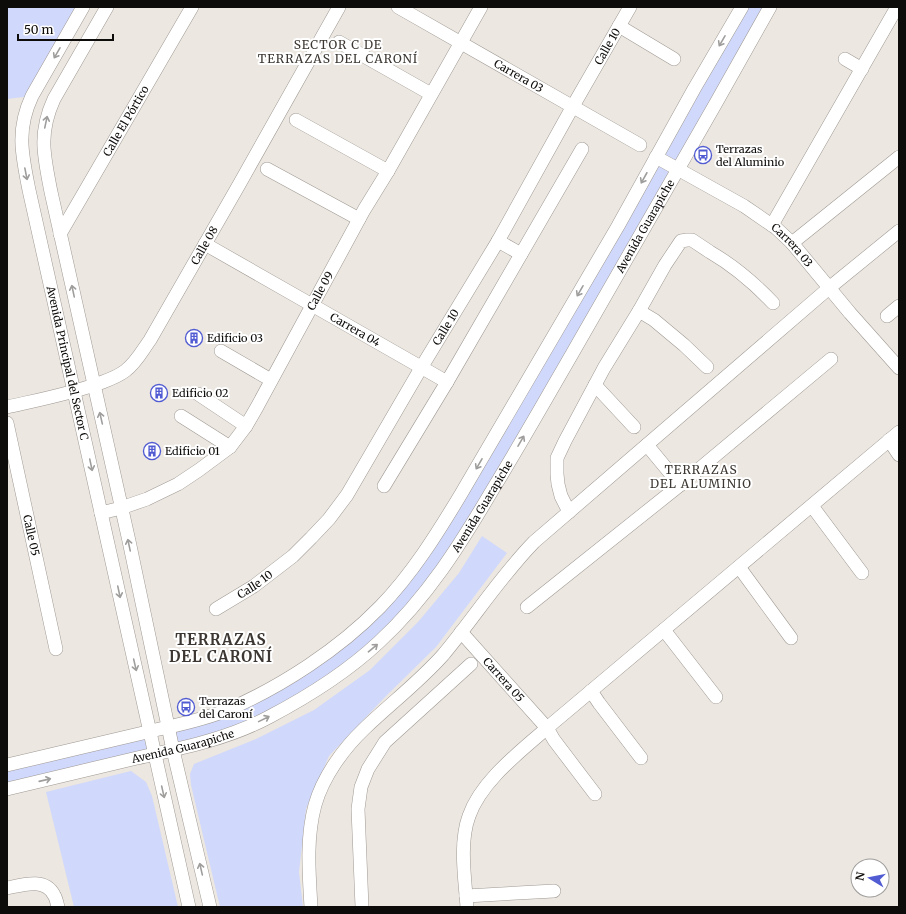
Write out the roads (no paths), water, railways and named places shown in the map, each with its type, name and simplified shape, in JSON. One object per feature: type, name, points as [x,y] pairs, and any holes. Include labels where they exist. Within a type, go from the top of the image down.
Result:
[{"type":"street","name":"Avenida Principal del Sector C","points":[[83,7],[32,96],[27,108],[21,142],[29,190],[189,907]]},
{"type":"street","name":"Avenida Principal del Sector C","points":[[107,7],[49,109],[43,151],[173,750],[210,907]]},
{"type":"street","name":"Calle El Pórtico","points":[[60,234],[192,7]]},
{"type":"street","name":"Calle 08","points":[[7,407],[94,385],[112,378],[124,371],[134,362],[150,340],[339,7]]},
{"type":"street","name":"Carrera 03","points":[[398,7],[640,145]]},
{"type":"street","name":"Calle 09","points":[[101,513],[147,499],[178,484],[230,447],[246,426],[359,219],[481,7]]},
{"type":"street","name":"Calle 10","points":[[216,609],[254,586],[293,556],[329,519],[346,495],[498,241],[630,7]]},
{"type":"street","name":"Avenida Guarapiche","points":[[7,765],[169,727],[227,710],[265,692],[291,677],[334,647],[358,628],[380,607],[396,590],[438,533],[618,226],[742,7]]},
{"type":"street","name":"Avenida Guarapiche","points":[[7,789],[173,750],[225,736],[248,727],[268,718],[328,683],[357,661],[401,620],[421,598],[454,554],[509,462],[770,7]]},
{"type":"street","points":[[772,225],[897,7]]},
{"type":"street","points":[[619,26],[674,59]]},
{"type":"street","points":[[339,42],[431,94]]},
{"type":"street","points":[[845,59],[862,69]]},
{"type":"street","points":[[296,120],[388,171]]},
{"type":"street","points":[[384,486],[447,382],[582,149]]},
{"type":"street","points":[[792,243],[899,156]]},
{"type":"street","name":"Carrera 03","points":[[656,157],[744,206],[772,225],[792,243],[899,368]]},
{"type":"street","points":[[267,169],[359,219]]},
{"type":"street","points":[[311,907],[309,846],[315,804],[331,771],[344,752],[363,730],[427,672],[461,632],[504,576],[534,542],[829,288],[899,231]]},
{"type":"street","points":[[569,512],[561,496],[558,484],[557,458],[604,368],[665,265],[681,241],[687,240],[696,242],[725,260],[754,284],[773,303]]},
{"type":"street","points":[[498,241],[521,254]]},
{"type":"street","name":"Carrera 04","points":[[205,244],[447,382]]},
{"type":"street","points":[[887,316],[899,306]]},
{"type":"street","points":[[639,311],[654,320],[707,367]]},
{"type":"street","points":[[221,351],[271,380]]},
{"type":"street","points":[[527,607],[680,485],[831,359]]},
{"type":"street","points":[[595,385],[634,426]]},
{"type":"street","points":[[198,394],[246,426]]},
{"type":"street","points":[[181,416],[230,447]]},
{"type":"street","name":"Calle 05","points":[[7,423],[56,648]]},
{"type":"street","points":[[554,891],[466,902],[464,846],[469,817],[474,804],[484,787],[547,728],[899,432]]},
{"type":"street","points":[[889,440],[899,454]]},
{"type":"street","points":[[647,445],[680,485]]},
{"type":"street","points":[[812,506],[862,573]]},
{"type":"street","points":[[738,567],[791,638]]},
{"type":"street","points":[[664,630],[716,697]]},
{"type":"street","name":"Carrera 05","points":[[461,632],[547,728],[554,740],[595,794]]},
{"type":"street","points":[[362,907],[358,809],[359,795],[368,769],[385,742],[471,664]]},
{"type":"street","points":[[591,691],[641,758]]},
{"type":"street","points":[[7,888],[27,884],[40,884],[50,890],[54,895],[58,907]]},
{"type":"place","name":"Terrazas del Aluminio","points":[[703,155]]},
{"type":"place","name":"Edificio 03","points":[[194,338]]},
{"type":"place","name":"Edificio 02","points":[[159,393]]},
{"type":"place","name":"Edificio 01","points":[[152,451]]},
{"type":"place","name":"Terrazas del Caroní","points":[[186,707]]},
{"type":"district","name":"SECTOR C DE TERRAZAS DEL CARONÍ","points":[[338,51]]},
{"type":"district","name":"TERRAZAS DEL ALUMINIO","points":[[701,476]]},
{"type":"district","name":"TERRAZAS DEL CARONÍ","points":[[221,648]]}]
